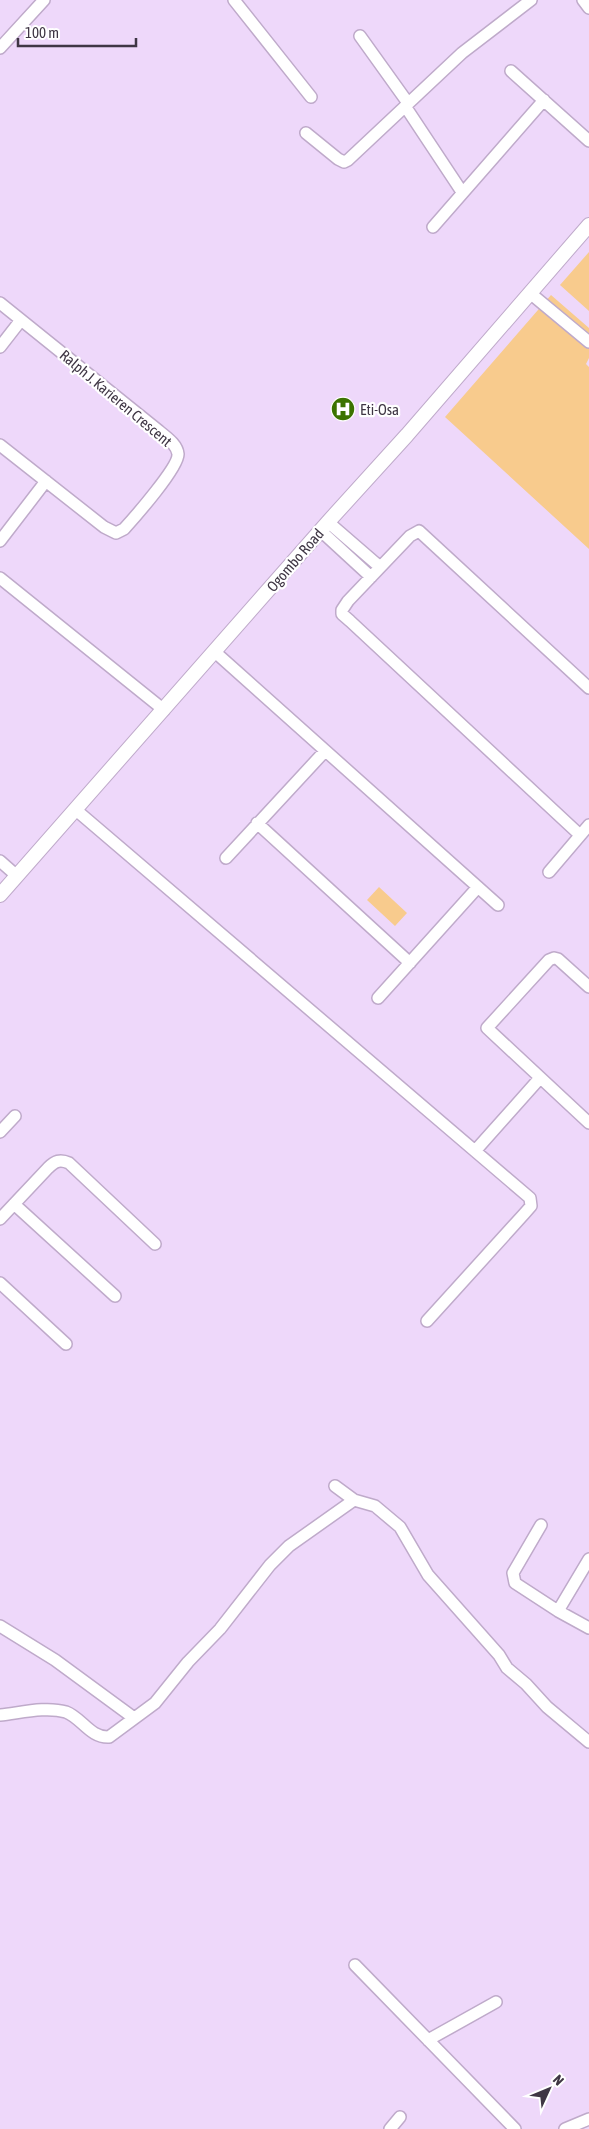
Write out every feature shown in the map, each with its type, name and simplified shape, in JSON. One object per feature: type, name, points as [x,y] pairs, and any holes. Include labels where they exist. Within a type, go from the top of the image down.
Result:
[{"type":"main road","name":"Ogombo Road","points":[[0,895],[324,526],[407,435],[589,226]]},
{"type":"street","points":[[0,48],[44,0]]},
{"type":"street","points":[[234,0],[311,97]]},
{"type":"street","points":[[306,133],[338,160],[346,161],[462,53],[530,0]]},
{"type":"street","points":[[583,0],[589,8]]},
{"type":"street","points":[[360,36],[407,104],[462,192]]},
{"type":"street","points":[[511,71],[589,142]]},
{"type":"street","points":[[434,227],[462,192],[544,100]]},
{"type":"street","points":[[530,293],[589,342]]},
{"type":"street","name":"Ralph J. Karieren Crescent","points":[[0,303],[159,431],[178,452],[177,461],[170,473],[124,529],[116,533],[104,528],[0,445]]},
{"type":"street","points":[[0,348],[21,320]]},
{"type":"street","points":[[0,541],[46,481]]},
{"type":"street","points":[[324,526],[380,567]]},
{"type":"street","points":[[324,526],[371,576]]},
{"type":"street","points":[[580,834],[342,614],[343,607],[410,536],[419,531],[589,688]]},
{"type":"street","points":[[0,578],[164,710]]},
{"type":"street","points":[[215,652],[498,905]]},
{"type":"street","points":[[226,858],[325,751]]},
{"type":"street","points":[[76,810],[528,1196],[531,1203],[519,1221],[427,1321]]},
{"type":"street","points":[[257,823],[410,962]]},
{"type":"street","points":[[548,872],[589,825]]},
{"type":"street","points":[[0,861],[17,876]]},
{"type":"street","points":[[378,998],[478,887]]},
{"type":"street","points":[[587,982],[558,959],[549,960],[488,1026],[488,1030],[589,1123]]},
{"type":"street","points":[[474,1150],[540,1078]]},
{"type":"street","points":[[0,1132],[15,1116]]},
{"type":"street","points":[[0,1219],[54,1162],[62,1160],[69,1163],[155,1244]]},
{"type":"street","points":[[14,1204],[115,1296]]},
{"type":"street","points":[[0,1284],[66,1344]]},
{"type":"street","points":[[335,1486],[354,1500],[375,1506],[396,1522],[410,1541],[428,1576],[499,1656],[507,1668],[526,1684],[547,1707],[589,1742]]},
{"type":"street","points":[[0,1715],[58,1711],[74,1716],[91,1731],[104,1737],[109,1737],[155,1703],[188,1662],[220,1629],[270,1565],[289,1546],[354,1500]]},
{"type":"street","points":[[541,1525],[513,1574],[513,1580],[558,1611],[589,1628]]},
{"type":"street","points":[[558,1611],[589,1559]]},
{"type":"street","points":[[0,1626],[55,1660],[134,1718]]},
{"type":"street","points":[[355,1965],[515,2129]]},
{"type":"street","points":[[428,2040],[496,2002]]},
{"type":"street","points":[[390,2129],[400,2117]]},
{"type":"street","points":[[565,2129],[589,2119]]},
{"type":"shaded area","points":[[589,252],[589,311],[560,285]]},
{"type":"shaded area","points":[[551,295],[589,328],[589,358],[586,364],[589,367],[589,549],[445,417]]},
{"type":"shaded area","points":[[379,887],[407,913],[395,926],[367,900]]},
{"type":"place","name":"Eti-Osa","points":[[343,409]]}]
